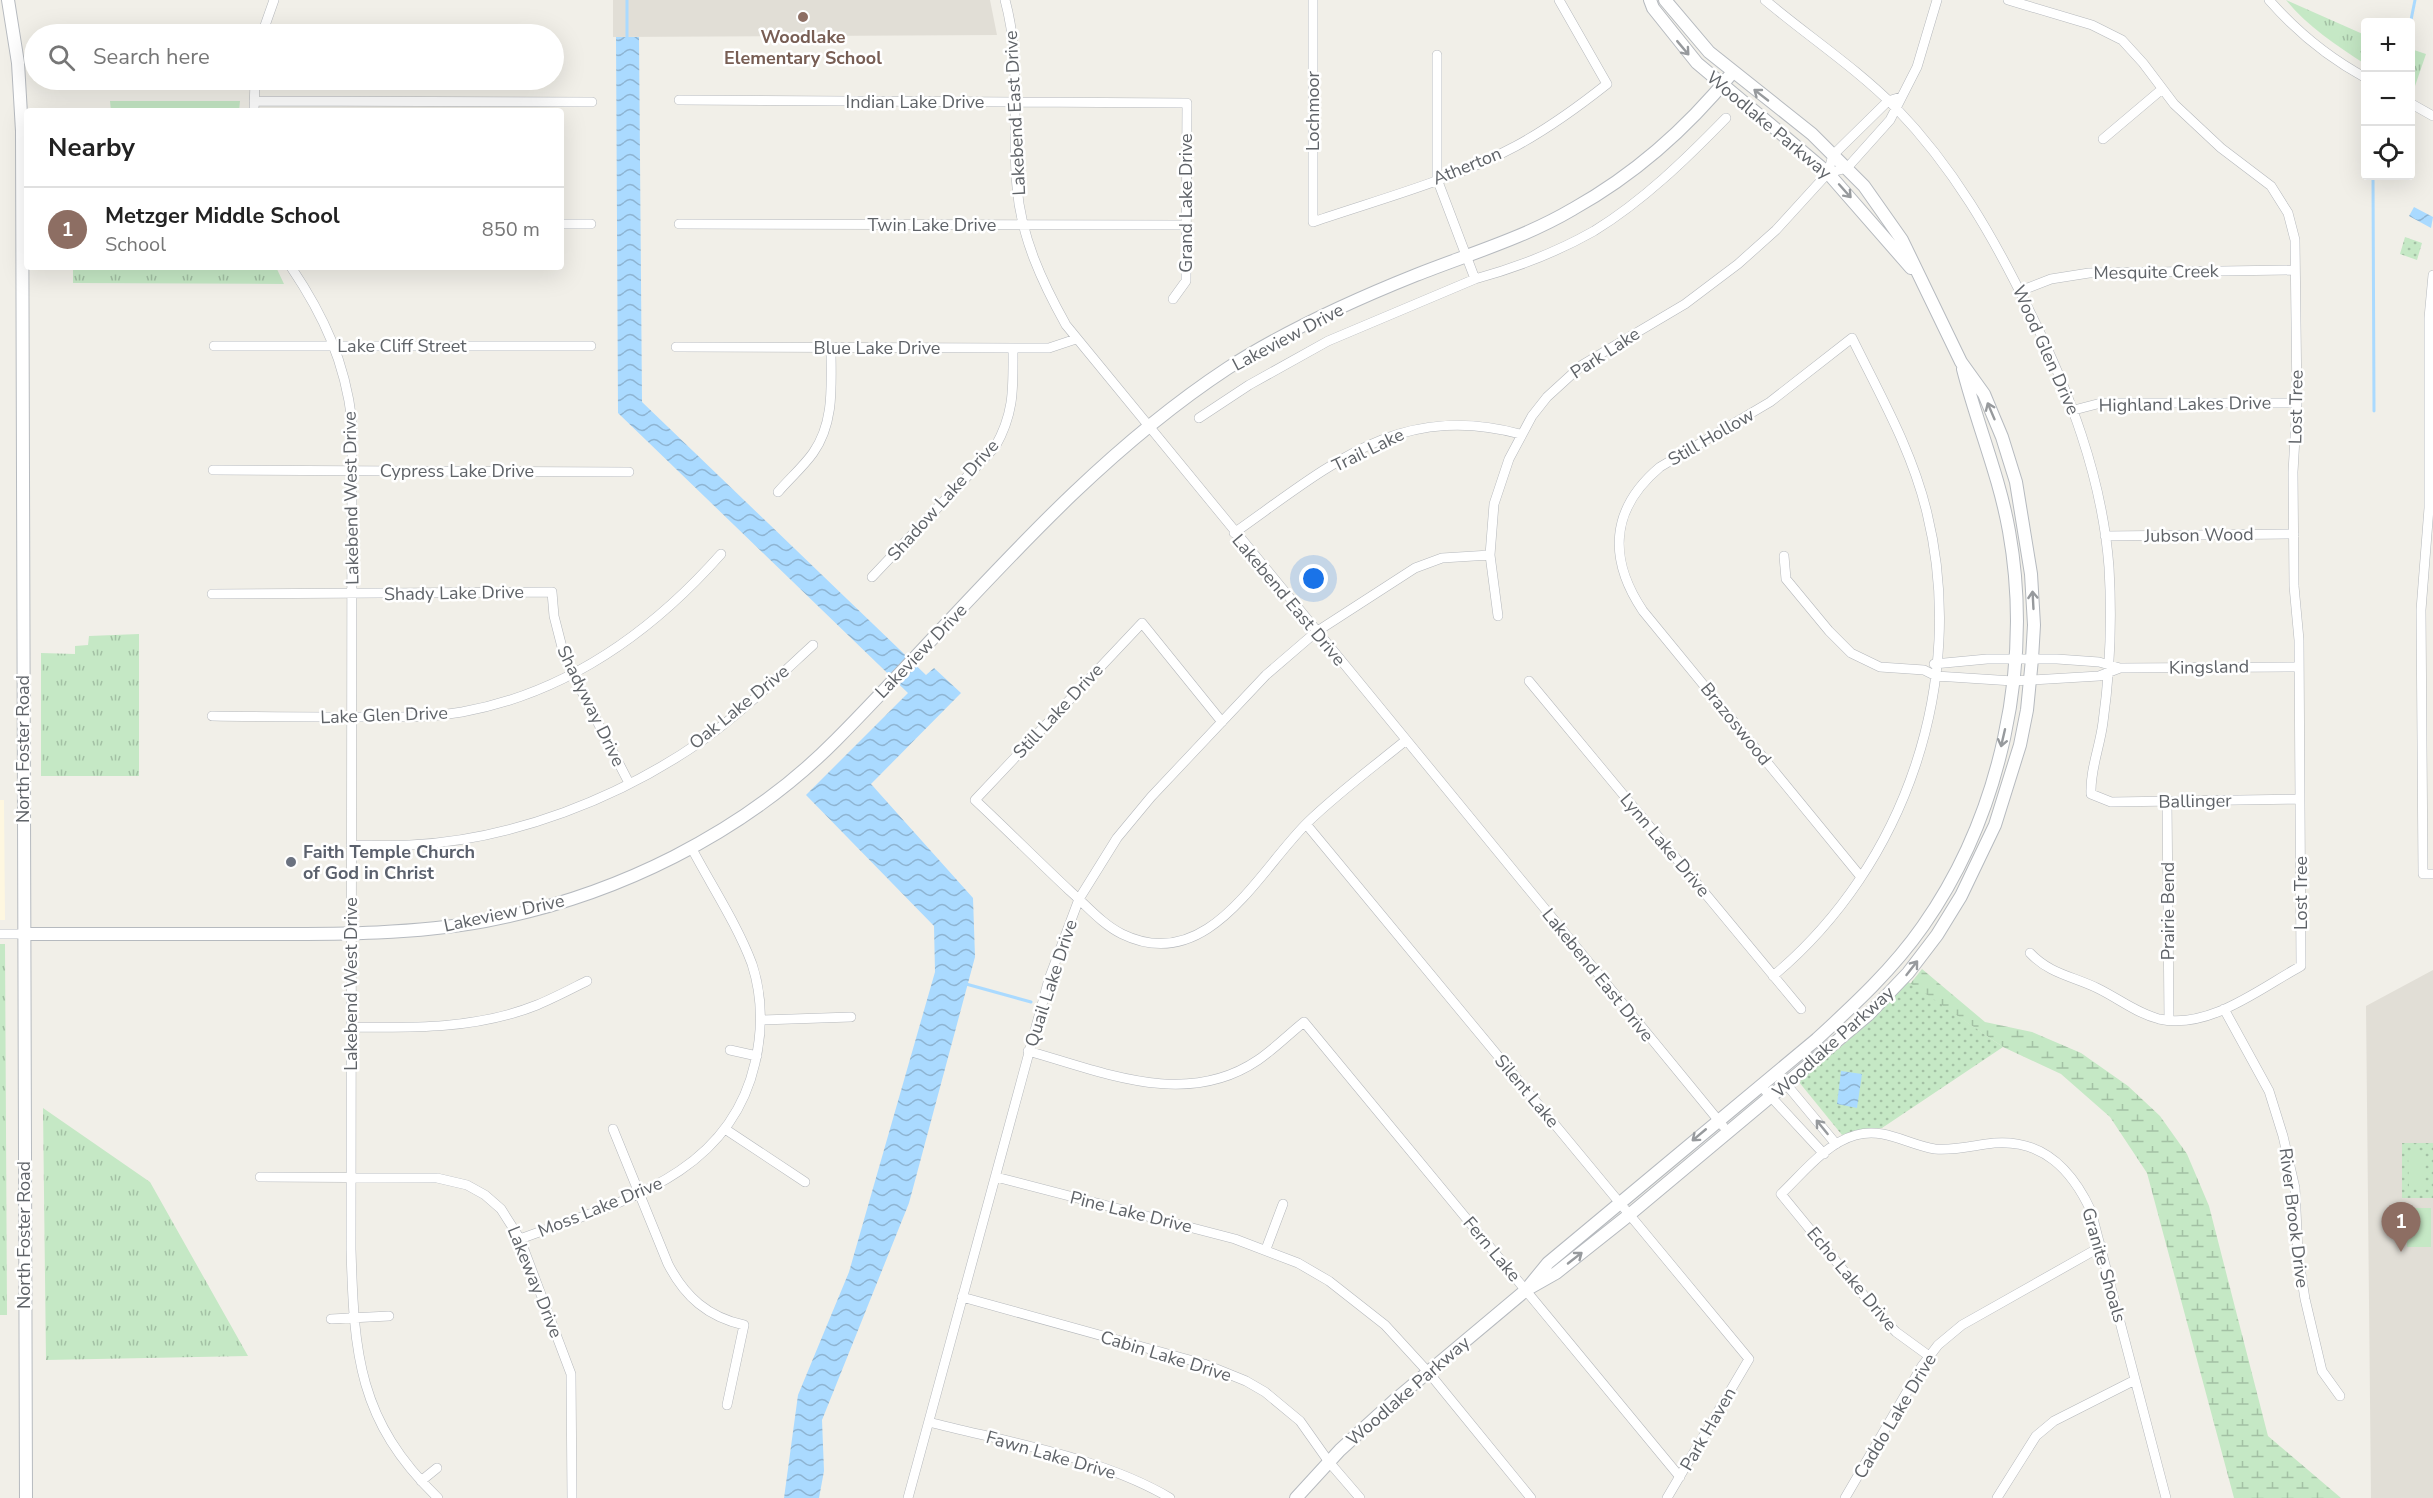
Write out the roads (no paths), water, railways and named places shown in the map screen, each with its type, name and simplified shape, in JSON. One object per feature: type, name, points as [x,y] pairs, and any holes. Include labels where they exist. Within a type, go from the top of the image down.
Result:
[{"type":"street","name":"North Foster Road","points":[[8,0],[18,63],[22,131],[26,1498]]},
{"type":"street","points":[[266,24],[274,0]]},
{"type":"street","name":"Lakebend East Drive","points":[[1005,0],[1014,46],[1017,189],[1023,225],[1048,294],[1076,339],[1728,1132]]},
{"type":"street","name":"Lochmoor","points":[[1313,0],[1313,222]]},
{"type":"street","name":"Atherton","points":[[1313,222],[1437,178],[1514,147],[1561,120],[1607,84],[1559,0]]},
{"type":"street","name":"Woodlake Parkway","points":[[1650,0],[1653,8],[1697,63],[1828,173],[1917,274]]},
{"type":"street","name":"Woodlake Parkway","points":[[1296,1498],[1329,1462],[1526,1290],[1548,1263],[1858,1002],[1896,962],[1946,888],[1979,819],[1993,781],[2010,706],[2017,624],[2010,533],[2000,486],[1961,362],[1902,240],[1864,186],[1812,134],[1732,73],[1685,27],[1665,0]]},
{"type":"street","name":"Wood Glen Drive","points":[[1765,0],[1847,62],[1896,108],[1946,167],[1980,214],[2020,291],[2074,410],[2092,473],[2105,536],[2110,598],[2108,668],[2103,725],[2091,778],[2091,794]]},
{"type":"street","points":[[1828,173],[1847,168],[1890,120],[1917,67],[1937,0]]},
{"type":"street","name":"Lost Tree","points":[[2008,0],[2108,30],[2136,54],[2161,90],[2204,133],[2271,186],[2280,198],[2293,226],[2298,403],[2293,472],[2299,667],[2301,966],[2224,1009]]},
{"type":"street","points":[[2269,0],[2303,35],[2326,53],[2361,75]]},
{"type":"street","points":[[1437,54],[1437,178],[1475,279]]},
{"type":"street","name":"Lakeview Drive","points":[[0,934],[351,933],[452,926],[525,912],[596,890],[691,847],[748,812],[832,744],[1052,514],[1148,426],[1230,367],[1321,316],[1521,235],[1572,210],[1626,176],[1684,125],[1732,73]]},
{"type":"street","points":[[254,108],[255,90]]},
{"type":"street","points":[[2103,139],[2161,90]]},
{"type":"street","points":[[1833,155],[1888,101],[1900,97]]},
{"type":"street","name":"Indian Lake Drive","points":[[679,100],[1187,103]]},
{"type":"street","points":[[254,101],[592,102]]},
{"type":"street","name":"Grand Lake Drive","points":[[1173,300],[1186,281],[1187,103]]},
{"type":"street","points":[[2415,106],[2433,116]]},
{"type":"street","points":[[1199,418],[1249,385],[1328,341],[1475,279],[1540,257],[1594,231],[1666,177],[1726,118]]},
{"type":"street","points":[[1859,130],[1870,140]]},
{"type":"street","name":"Park Lake","points":[[1498,616],[1491,579],[1490,555],[1494,504],[1504,470],[1520,434],[1539,406],[1564,380],[1602,351],[1685,304],[1738,264],[1776,230],[1828,173],[1833,155]]},
{"type":"street","points":[[564,224],[591,224]]},
{"type":"street","name":"Twin Lake Drive","points":[[679,224],[1185,225]]},
{"type":"street","name":"Lakebend West Drive","points":[[293,270],[319,309],[336,346],[350,403],[353,1317],[360,1369],[388,1437],[421,1481],[438,1498]]},
{"type":"street","name":"Mesquite Creek","points":[[2020,291],[2052,279],[2089,273],[2295,270]]},
{"type":"street","points":[[2428,874],[2421,610],[2430,532],[2429,318],[2433,275]]},
{"type":"street","name":"Still Hollow","points":[[1621,567],[1619,544],[1624,517],[1633,496],[1648,477],[1660,467],[1770,402],[1852,338],[1903,441],[1927,513],[1938,578],[1940,631],[1937,662]]},
{"type":"street","name":"Blue Lake Drive","points":[[676,347],[1048,348],[1076,339]]},
{"type":"street","name":"Lake Cliff Street","points":[[214,346],[591,346]]},
{"type":"street","points":[[778,492],[808,459],[824,431],[831,399],[831,348]]},
{"type":"street","name":"Shadow Lake Drive","points":[[872,577],[995,447],[1005,429],[1011,410],[1013,348]]},
{"type":"street","name":"Woodlake Parkway","points":[[1526,1290],[1556,1273],[1629,1215],[1868,1015],[1908,973],[1955,906],[1980,859],[2008,786],[2020,746],[2030,680],[2034,625],[2031,574],[2016,482],[2002,437],[1984,394],[1961,362]]},
{"type":"street","name":"Highland Lakes Drive","points":[[2074,410],[2101,403],[2298,403]]},
{"type":"street","name":"Trail Lake","points":[[1234,533],[1315,477],[1388,437],[1426,426],[1463,423],[1520,434]]},
{"type":"street","name":"Cypress Lake Drive","points":[[213,470],[629,472]]},
{"type":"street","name":"Jubson Wood","points":[[2105,536],[2294,534]]},
{"type":"street","name":"Lake Glen Drive","points":[[212,716],[419,717],[461,712],[528,695],[601,661],[665,611],[721,554]]},
{"type":"street","name":"Quail Lake Drive","points":[[909,1498],[1028,1051],[1054,962],[1079,899],[1117,838],[1151,797],[1266,675],[1316,632],[1415,568],[1442,558],[1490,555]]},
{"type":"street","points":[[1784,556],[1786,579],[1829,631],[1851,653],[1880,667],[1924,670],[1936,676]]},
{"type":"street","name":"Brazoswood","points":[[1621,567],[1627,586],[1643,611],[1861,877]]},
{"type":"street","name":"Shady Lake Drive","points":[[212,594],[352,595],[552,592]]},
{"type":"street","name":"Shadyway Drive","points":[[552,592],[559,643],[629,783]]},
{"type":"street","name":"Still Lake Drive","points":[[1079,899],[975,800],[1142,623],[1222,722]]},
{"type":"street","name":"Oak Lake Drive","points":[[351,845],[411,845],[484,833],[556,814],[629,783],[693,746],[731,719],[813,645]]},
{"type":"street","name":"Kingsland","points":[[1937,662],[2032,659],[2066,660],[2108,668],[2299,667]]},
{"type":"street","points":[[2066,660],[2066,678]]},
{"type":"street","points":[[1976,661],[1976,678]]},
{"type":"street","points":[[1924,670],[1937,662]]},
{"type":"street","points":[[1773,976],[1820,931],[1882,846],[1911,781],[1929,719],[1937,662]]},
{"type":"street","name":"Kingsland","points":[[1936,676],[2013,681],[2098,676],[2108,668]]},
{"type":"street","name":"Lynn Lake Drive","points":[[1529,681],[1801,1009]]},
{"type":"street","points":[[1079,899],[1105,924],[1130,937],[1158,943],[1188,939],[1214,926],[1306,824],[1405,741]]},
{"type":"street","name":"Ballinger","points":[[2091,794],[2111,801],[2299,799]]},
{"type":"street","name":"Prairie Bend","points":[[2167,801],[2169,1020]]},
{"type":"street","name":"Silent Lake","points":[[1306,824],[1749,1359]]},
{"type":"street","name":"Moss Lake Drive","points":[[520,1239],[638,1195],[680,1172],[699,1158],[725,1129],[746,1092],[757,1056],[762,1020],[752,964],[691,847]]},
{"type":"street","points":[[2030,953],[2044,967],[2098,989],[2140,1012],[2169,1020],[2202,1018],[2224,1009]]},
{"type":"street","points":[[351,1027],[419,1028],[474,1023],[538,1005],[587,981]]},
{"type":"street","name":"River Brook Drive","points":[[2224,1009],[2269,1091],[2283,1136],[2295,1188],[2298,1255],[2305,1299],[2322,1371],[2340,1396]]},
{"type":"street","points":[[762,1020],[851,1017]]},
{"type":"street","name":"Fern Lake","points":[[1028,1051],[1137,1081],[1167,1086],[1189,1085],[1235,1072],[1258,1060],[1304,1022],[1680,1477]]},
{"type":"street","points":[[730,1050],[757,1056]]},
{"type":"street","points":[[1776,1072],[1836,1144]]},
{"type":"street","points":[[1760,1085],[1824,1154]]},
{"type":"street","points":[[1794,1122],[1809,1110]]},
{"type":"street","points":[[613,1129],[668,1264],[684,1290],[705,1311],[723,1320],[744,1325],[727,1405]]},
{"type":"street","points":[[725,1129],[805,1182]]},
{"type":"street","name":"Granite Shoals","points":[[1781,1194],[1836,1144],[1855,1135],[1881,1133],[1935,1149],[2010,1143],[2036,1148],[2052,1156],[2070,1173],[2091,1211],[2166,1498]]},
{"type":"street","name":"Lakeway Drive","points":[[260,1177],[437,1178],[467,1185],[485,1195],[501,1209],[520,1239],[570,1374],[572,1498]]},
{"type":"street","name":"Pine Lake Drive","points":[[996,1177],[1266,1249],[1298,1263],[1358,1302],[1385,1325],[1429,1373],[1531,1498]]},
{"type":"street","name":"Echo Lake Drive","points":[[1781,1194],[1880,1315],[1896,1332],[1929,1356]]},
{"type":"street","points":[[1266,1249],[1283,1204]]},
{"type":"street","name":"Caddo Lake Drive","points":[[1845,1498],[1929,1356],[1962,1325],[2102,1246]]},
{"type":"street","name":"Cabin Lake Drive","points":[[962,1297],[1204,1364],[1235,1376],[1283,1406],[1300,1421],[1329,1462],[1360,1498]]},
{"type":"street","points":[[332,1319],[389,1316]]},
{"type":"street","name":"Park Haven","points":[[1667,1498],[1749,1359]]},
{"type":"street","points":[[1997,1498],[2036,1436],[2054,1421],[2135,1380]]},
{"type":"street","name":"Fawn Lake Drive","points":[[928,1422],[1090,1464],[1124,1476],[1170,1498]]},
{"type":"street","points":[[421,1481],[437,1468]]},
{"type":"water","points":[[616,37],[639,37],[642,402],[926,675],[934,668],[961,693],[871,784],[973,898],[975,957],[909,1203],[822,1420],[824,1471],[819,1498],[784,1498],[798,1395],[849,1272],[935,972],[934,926],[806,795],[908,693],[618,413]]},
{"type":"water","points":[[2414,207],[2433,217],[2431,228],[2409,216]]},
{"type":"water","points":[[1841,1071],[1862,1074],[1857,1108],[1837,1104]]},
{"type":"waterway","points":[[627,0],[627,39]]},
{"type":"waterway","points":[[2411,18],[2415,0]]},
{"type":"waterway","points":[[2373,180],[2374,411]]},
{"type":"waterway","points":[[966,984],[1031,1002]]},
{"type":"place","name":"Woodlake Elementary School","points":[[803,17]]},
{"type":"place","name":"Faith Temple Church of God in Christ","points":[[291,862]]},
{"type":"place","name":"Metzger Middle School","points":[[2401,1252]]}]
